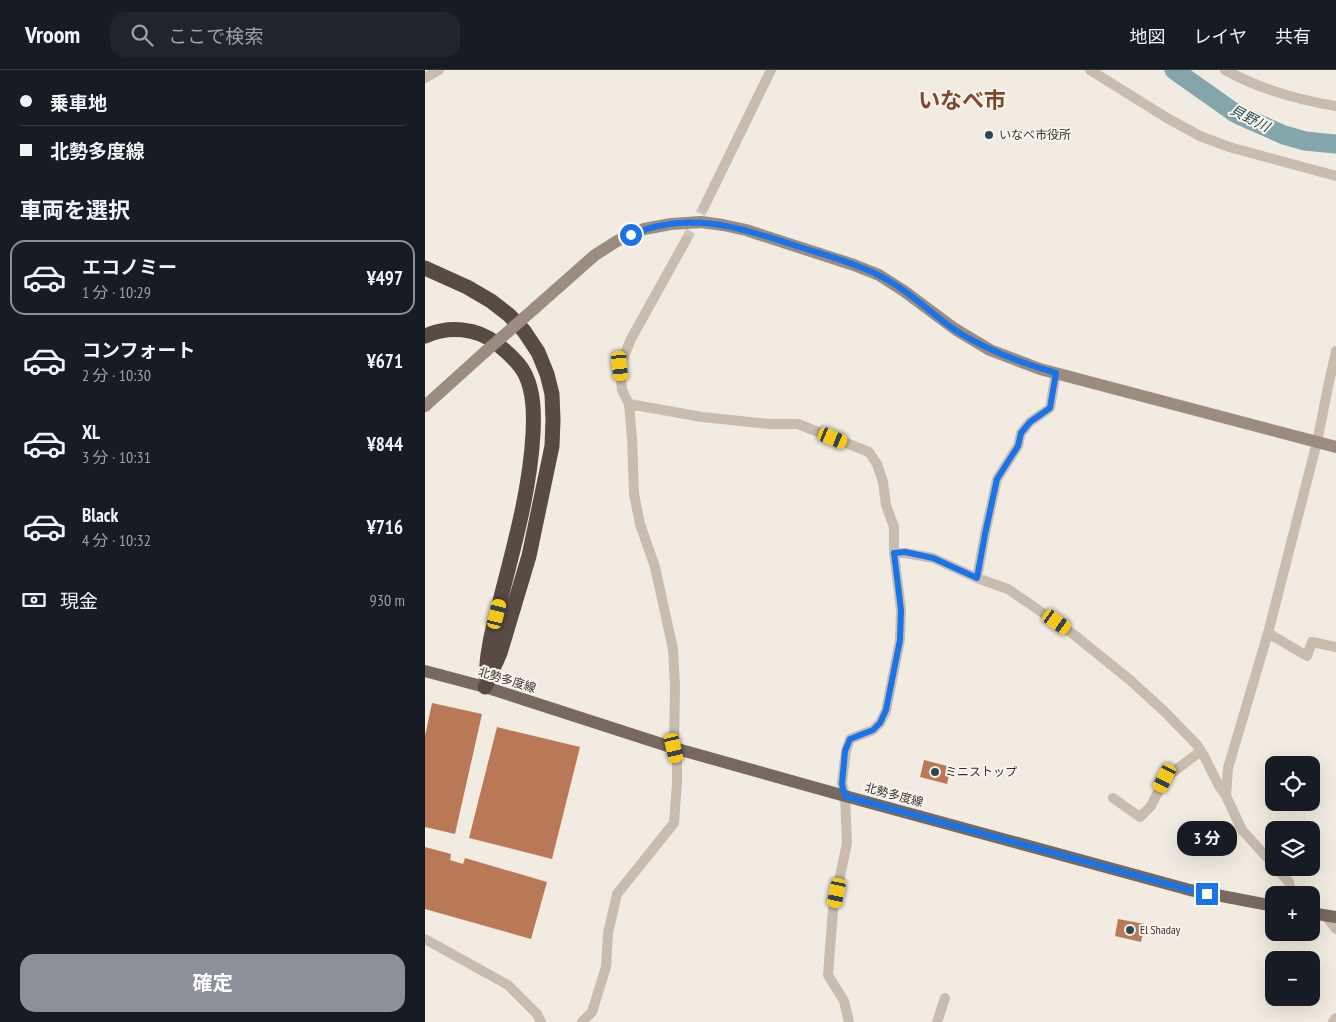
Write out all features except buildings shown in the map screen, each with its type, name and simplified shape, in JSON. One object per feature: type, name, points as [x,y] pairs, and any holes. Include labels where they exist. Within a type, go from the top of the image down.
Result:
[{"type":"highway","points":[[425,268],[467,287],[491,301],[509,315],[525,331],[538,352],[547,374],[552,394],[552,446],[529,556],[501,652],[485,687]]},
{"type":"highway","points":[[425,336],[449,330],[463,330],[478,333],[491,339],[508,352],[525,374],[531,392],[534,418],[532,451],[519,526],[488,650],[485,687]]},
{"type":"main road","name":"北勢多度線","points":[[425,671],[485,687],[674,748],[845,796],[1190,890],[1265,904]]},
{"type":"street","points":[[425,78],[439,70]]},
{"type":"street","points":[[704,207],[771,70]]},
{"type":"street","points":[[1090,70],[1167,118],[1200,136],[1229,147],[1336,176]]},
{"type":"street","points":[[1225,70],[1241,79],[1278,93],[1308,102],[1336,106]]},
{"type":"street","points":[[425,406],[595,255],[617,241],[644,229],[671,224],[701,222],[746,230],[879,275],[955,329],[990,350],[1040,369],[1336,446]]},
{"type":"street","points":[[583,1022],[593,1012],[606,967],[608,933],[617,894],[674,823],[677,759],[674,748],[675,686],[673,649],[655,567],[640,524],[634,494],[629,404],[623,390],[620,366],[631,340],[686,240]]},
{"type":"street","points":[[1226,796],[1228,768],[1268,632],[1332,381],[1336,352]]},
{"type":"street","points":[[977,578],[997,479],[1018,446],[1021,433],[1030,422],[1050,408],[1056,373]]},
{"type":"street","points":[[629,404],[701,417],[769,424],[798,424],[869,452],[877,464],[883,482],[886,506],[894,528],[894,553],[901,610],[900,640],[886,710],[880,723],[873,730],[850,739],[845,751],[842,784],[845,796],[847,843],[833,910],[828,975],[844,1001],[849,1022]]},
{"type":"street","points":[[894,553],[905,552],[933,558],[977,578],[1008,589],[1073,634],[1130,680],[1197,745],[1226,796],[1242,830],[1265,855]]},
{"type":"street","points":[[1268,632],[1307,656],[1312,642],[1336,647]]},
{"type":"street","points":[[1113,798],[1140,817],[1151,806],[1165,778],[1201,751]]},
{"type":"street","points":[[1330,916],[1336,929]]},
{"type":"street","points":[[425,939],[508,985],[537,1014],[541,1022]]},
{"type":"street","points":[[937,1022],[945,998]]},
{"type":"street","points":[[1333,1022],[1336,1018]]},
{"type":"waterway","name":"貝野川","points":[[1174,70],[1241,116],[1284,135],[1305,141],[1336,144]]},
{"type":"tunnel","points":[[686,240],[704,207]]},
{"type":"place","name":"いなべ市役所","points":[[989,135]]},
{"type":"place","name":"ミニストップ","points":[[935,772]]},
{"type":"place","name":"El Shaday","points":[[1130,930]]},
{"type":"district","name":"いなべ市","points":[[962,100]]},
{"type":"route","points":[[631,235],[644,229],[671,224],[701,222],[746,230],[854,265],[879,275],[955,329],[990,350],[1056,373],[1050,408],[1030,422],[1021,433],[1018,446],[997,479],[977,578],[933,558],[905,552],[894,553],[901,610],[900,640],[886,710],[880,723],[873,730],[850,739],[845,751],[842,784],[845,796],[1207,894]]}]
